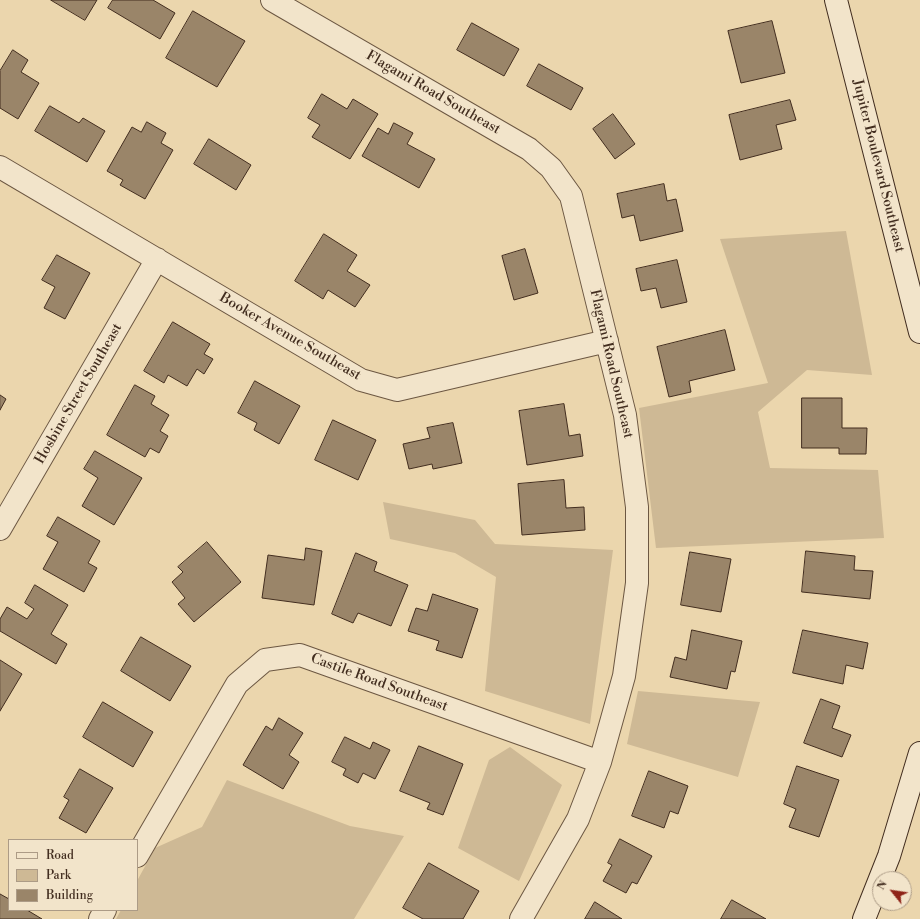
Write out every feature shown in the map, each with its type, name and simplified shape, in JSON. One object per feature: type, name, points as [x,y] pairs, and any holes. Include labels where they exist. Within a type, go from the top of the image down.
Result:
[{"type":"street","name":"Flagami Road Southeast","points":[[272,0],[529,149],[551,168],[571,196],[624,415],[638,508],[637,583],[624,676],[600,762],[578,819],[521,919]]},
{"type":"street","name":"Jupiter Boulevard Southeast","points":[[836,0],[920,332]]},
{"type":"street","name":"Booker Avenue Southeast","points":[[0,167],[362,380],[397,390],[607,340]]},
{"type":"street","name":"Hosbine Street Southeast","points":[[0,529],[157,259]]},
{"type":"street","name":"Castile Road Southeast","points":[[138,854],[237,684],[265,660],[300,655],[600,762]]},
{"type":"street","points":[[864,919],[889,856],[920,753]]},
{"type":"green space","points":[[846,231],[872,375],[807,370],[758,412],[770,468],[878,470],[884,538],[656,548],[639,408],[768,383],[720,239]]},
{"type":"green space","points":[[383,502],[475,520],[495,544],[613,550],[590,724],[485,691],[496,577],[455,553],[390,539]]},
{"type":"green space","points":[[638,691],[760,702],[738,777],[627,744]]},
{"type":"green space","points":[[510,747],[562,785],[519,881],[458,848],[489,760]]},
{"type":"green space","points":[[227,780],[350,826],[404,836],[354,919],[116,919],[120,911],[138,911],[138,879],[155,848],[202,827]]},
{"type":"building","points":[[51,0],[97,0],[85,20]]},
{"type":"building","points":[[113,0],[153,0],[175,13],[160,39],[108,8]]},
{"type":"building","points":[[193,11],[245,41],[217,87],[166,58]]},
{"type":"building","points":[[772,21],[785,73],[741,83],[728,31]]},
{"type":"building","points":[[472,23],[519,49],[504,76],[457,50]]},
{"type":"building","points":[[13,50],[28,60],[21,72],[39,83],[18,119],[0,108],[0,71]]},
{"type":"building","points":[[539,64],[583,88],[571,110],[527,86]]},
{"type":"building","points":[[322,94],[347,109],[353,99],[378,114],[350,159],[312,137],[320,125],[308,118]]},
{"type":"building","points":[[790,100],[796,120],[776,125],[782,149],[740,160],[729,115]]},
{"type":"building","points":[[50,106],[79,123],[83,118],[105,131],[87,162],[35,131]]},
{"type":"building","points":[[613,114],[635,144],[615,159],[593,129]]},
{"type":"building","points":[[147,122],[166,133],[161,143],[173,150],[145,199],[120,185],[123,180],[107,171],[132,127],[141,132]]},
{"type":"building","points":[[394,123],[413,133],[407,144],[435,159],[419,188],[362,156],[378,128],[388,134]]},
{"type":"building","points":[[209,139],[251,165],[236,190],[194,164]]},
{"type":"building","points":[[664,184],[667,201],[676,199],[683,231],[640,241],[634,215],[622,218],[617,194]]},
{"type":"building","points":[[324,234],[357,255],[347,271],[370,285],[355,307],[328,290],[323,299],[295,281]]},
{"type":"building","points":[[525,249],[538,293],[514,300],[502,256]]},
{"type":"building","points":[[57,255],[90,273],[65,319],[44,308],[55,287],[42,280]]},
{"type":"building","points":[[677,260],[687,302],[661,308],[656,288],[641,291],[636,269]]},
{"type":"building","points":[[173,322],[210,344],[204,354],[213,359],[204,374],[197,369],[187,386],[168,375],[164,383],[144,371]]},
{"type":"building","points":[[725,330],[735,370],[689,381],[691,392],[669,397],[657,347]]},
{"type":"building","points":[[255,381],[300,406],[279,444],[254,430],[257,423],[238,413]]},
{"type":"building","points":[[135,385],[155,396],[151,404],[169,415],[160,431],[168,436],[159,453],[150,448],[145,457],[107,435]]},
{"type":"building","points":[[0,395],[6,399],[0,410]]},
{"type":"building","points":[[802,398],[842,398],[842,428],[867,428],[866,454],[839,454],[839,448],[802,448]]},
{"type":"building","points":[[564,404],[569,436],[580,434],[583,456],[527,465],[519,411]]},
{"type":"building","points":[[333,420],[376,440],[358,480],[315,460]]},
{"type":"building","points":[[453,423],[462,463],[433,469],[432,464],[409,469],[403,444],[430,438],[427,428]]},
{"type":"building","points":[[95,451],[142,478],[114,525],[82,506],[98,478],[84,469]]},
{"type":"building","points":[[564,480],[566,508],[584,507],[585,530],[522,535],[518,484]]},
{"type":"building","points":[[58,517],[100,541],[88,563],[97,568],[84,592],[43,569],[58,542],[47,536]]},
{"type":"building","points":[[207,542],[241,582],[194,622],[178,604],[185,598],[172,582],[183,572],[178,567]]},
{"type":"building","points":[[306,548],[322,551],[314,605],[262,598],[268,555],[304,560]]},
{"type":"building","points":[[806,551],[855,556],[854,570],[873,571],[870,599],[802,592]]},
{"type":"building","points":[[690,552],[731,559],[721,612],[681,605]]},
{"type":"building","points":[[356,553],[377,562],[374,571],[408,585],[391,626],[358,613],[353,623],[332,614]]},
{"type":"building","points":[[35,585],[68,605],[51,634],[67,644],[56,664],[0,631],[0,619],[7,607],[27,619],[34,609],[25,603]]},
{"type":"building","points":[[433,594],[478,609],[462,658],[436,650],[439,641],[408,631],[416,608],[427,611]]},
{"type":"building","points":[[692,630],[742,641],[735,672],[731,671],[727,689],[670,677],[675,657],[686,660]]},
{"type":"building","points":[[803,630],[868,643],[863,669],[846,665],[843,684],[793,673]]},
{"type":"building","points":[[141,637],[191,666],[170,701],[121,671]]},
{"type":"building","points":[[0,660],[22,674],[0,711]]},
{"type":"building","points":[[821,699],[840,706],[832,728],[851,735],[842,757],[804,743]]},
{"type":"building","points":[[103,702],[153,732],[133,767],[83,737]]},
{"type":"building","points":[[279,718],[303,733],[289,755],[299,762],[283,789],[243,765],[266,726],[272,730]]},
{"type":"building","points":[[345,737],[370,749],[373,742],[390,750],[375,779],[363,773],[358,783],[343,775],[346,769],[332,762]]},
{"type":"building","points":[[419,746],[463,764],[443,815],[427,809],[430,803],[400,791]]},
{"type":"building","points":[[797,766],[839,780],[819,837],[789,827],[796,809],[784,804]]},
{"type":"building","points":[[80,769],[113,788],[86,833],[59,818],[69,800],[64,797]]},
{"type":"building","points":[[649,771],[688,786],[678,814],[670,811],[664,828],[632,816]]},
{"type":"building","points":[[620,839],[652,856],[637,884],[632,882],[626,893],[603,881],[612,865],[608,863]]},
{"type":"building","points":[[429,863],[479,891],[463,919],[423,919],[403,908]]},
{"type":"building","points":[[0,894],[8,898],[8,911],[29,911],[42,919],[0,919]]},
{"type":"building","points":[[732,900],[766,919],[721,919]]},
{"type":"building","points":[[595,902],[622,919],[585,919]]}]
